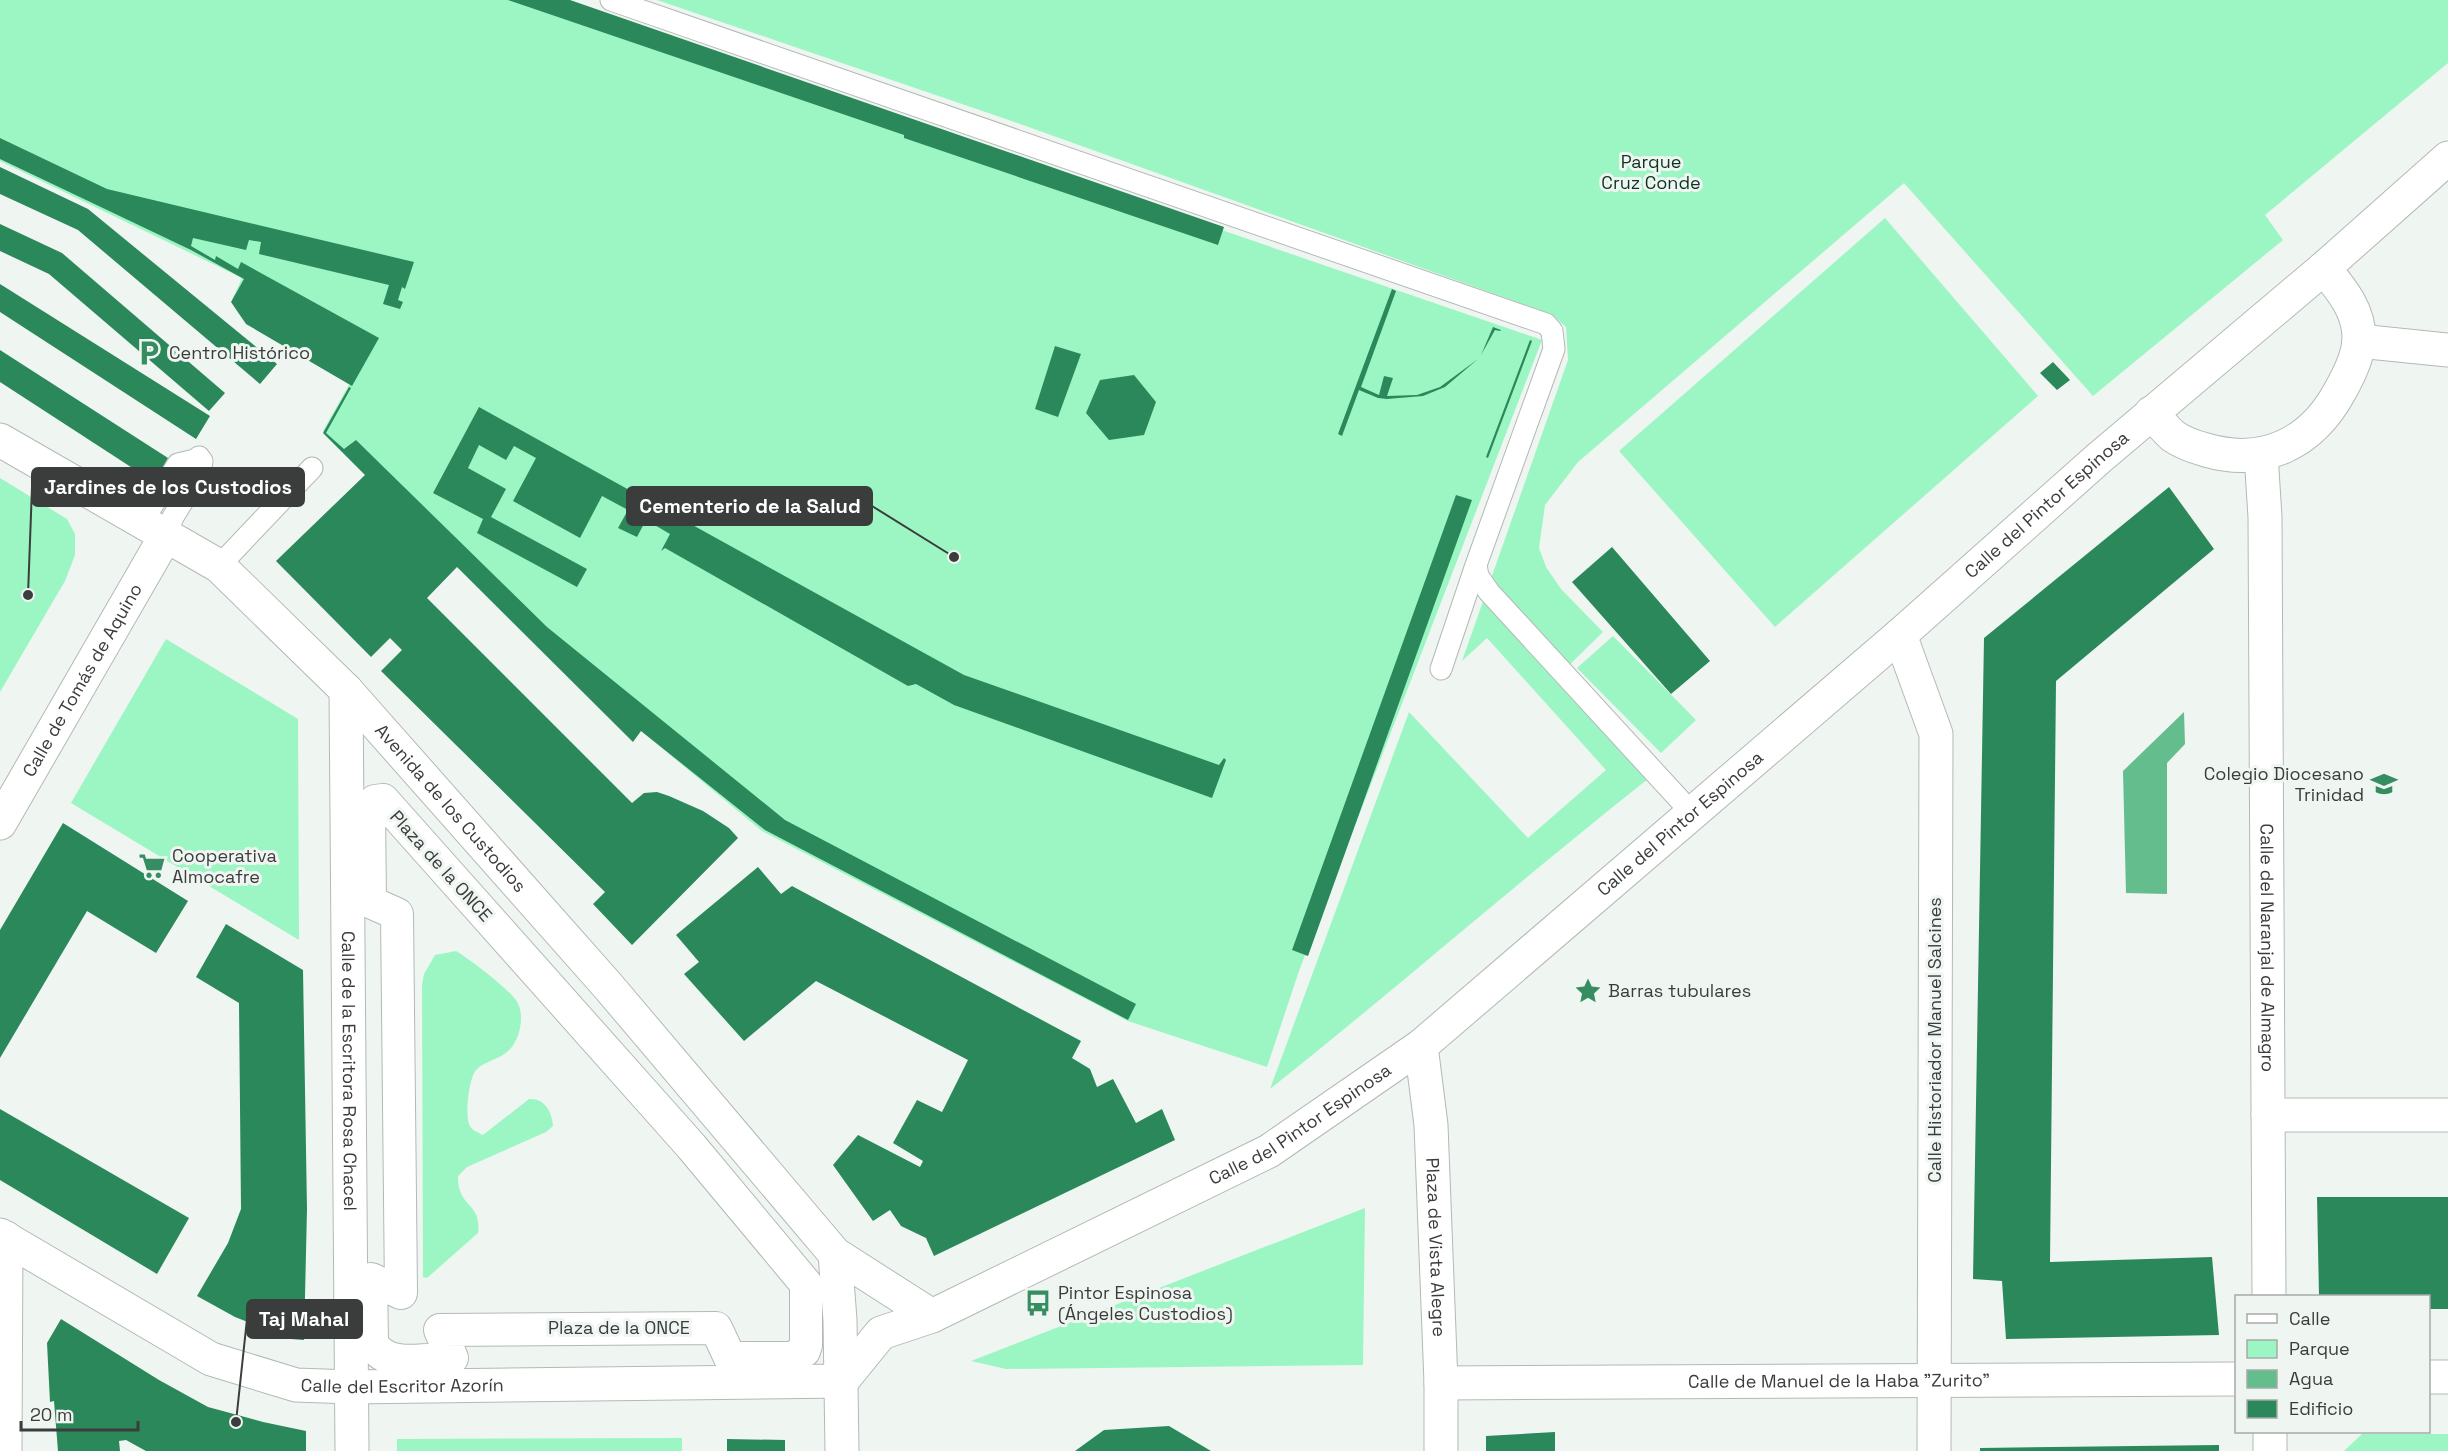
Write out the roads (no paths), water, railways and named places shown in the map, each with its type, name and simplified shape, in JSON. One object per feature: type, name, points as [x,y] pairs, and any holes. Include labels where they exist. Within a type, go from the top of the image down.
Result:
[{"type":"street","name":"Calle del Pintor Espinosa","points":[[842,1381],[881,1333],[932,1316],[1269,1150],[1420,1046],[1900,635],[2151,413],[2324,268],[2448,158]]},
{"type":"street","points":[[2151,413],[2174,436],[2193,446],[2217,453],[2261,454],[2278,450],[2318,423],[2346,379],[2359,341],[2351,305],[2345,293],[2324,268]]},
{"type":"street","points":[[2359,341],[2448,350]]},
{"type":"street","name":"Avenida de los Custodios","points":[[0,440],[219,566],[346,690],[608,986],[835,1254],[932,1316]]},
{"type":"street","name":"Calle del Naranjal de Almagro","points":[[2261,454],[2265,529],[2269,1295]]},
{"type":"street","name":"Calle de Tomás de Aquino","points":[[0,823],[154,530]]},
{"type":"street","name":"Calle Historiador Manuel Salcines","points":[[1900,635],[1936,734],[1934,1451]]},
{"type":"street","name":"Calle de la Escritora Rosa Chacel","points":[[346,690],[352,1451]]},
{"type":"street","name":"Plaza de la ONCE","points":[[383,800],[648,1096],[806,1284],[806,1345],[798,1356],[792,1358],[730,1358],[716,1328],[440,1330],[452,1358],[391,1360],[375,1349],[372,1342],[371,1279],[401,1293],[397,914],[370,902],[369,809],[375,801],[383,800]]},
{"type":"street","name":"Plaza de Vista Alegre","points":[[1420,1046],[1431,1125],[1441,1383],[1441,1451]]},
{"type":"street","points":[[2268,1115],[2448,1115]]},
{"type":"street","points":[[3,1237],[5,1451]]},
{"type":"street","name":"Calle del Escritor Azorín","points":[[3,1237],[212,1359],[296,1385],[351,1387],[842,1381]]},
{"type":"street","points":[[835,1254],[840,1320],[842,1451]]},
{"type":"street","points":[[2430,1377],[2448,1377]]},
{"type":"street","name":"Calle de Manuel de la Haba \"Zurito\"","points":[[1441,1383],[2235,1379]]},
{"type":"street","points":[[2270,1433],[2270,1451]]},
{"type":"lane","points":[[611,0],[1546,324],[1555,340],[1554,349],[1476,565],[1442,669]]},
{"type":"lane","points":[[219,566],[312,468]]},
{"type":"lane","points":[[1476,565],[1478,576],[1488,592],[1691,812]]},
{"type":"water","points":[[2184,712],[2185,744],[2167,763],[2167,894],[2126,893],[2123,771]]},
{"type":"place","name":"Centro Histórico","points":[[149,353]]},
{"type":"place","name":"Cementerio de la Salud","points":[[954,557]]},
{"type":"place","name":"Jardines de los Custodios","points":[[28,595]]},
{"type":"place","name":"Colegio Diocesano Trinidad","points":[[2384,784]]},
{"type":"place","name":"Cooperativa Almocafre","points":[[152,866]]},
{"type":"place","name":"Barras tubulares","points":[[1588,991]]},
{"type":"place","name":"Pintor Espinosa (Ángeles Custodios)","points":[[1038,1303]]},
{"type":"place","name":"Taj Mahal","points":[[236,1422]]},
{"type":"park label","name":"Parque Cruz Conde","points":[[1651,172]]}]
